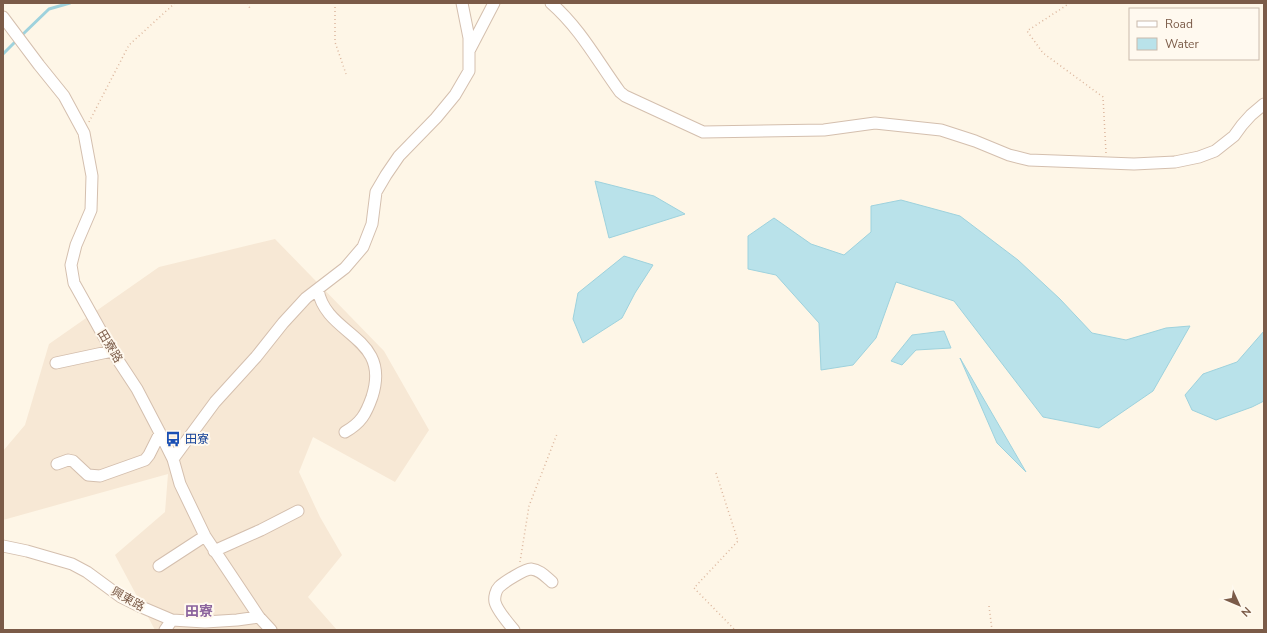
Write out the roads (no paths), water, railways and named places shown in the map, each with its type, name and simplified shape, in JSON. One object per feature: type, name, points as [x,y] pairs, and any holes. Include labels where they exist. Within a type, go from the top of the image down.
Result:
[{"type":"street","points":[[173,459],[215,402],[256,357],[283,323],[306,298],[345,268],[363,246],[372,224],[376,192],[399,156],[436,118],[455,95],[468,71],[469,38],[462,3]]},
{"type":"street","points":[[468,53],[494,3]]},
{"type":"street","points":[[552,3],[591,48],[620,92],[625,96],[703,132],[824,130],[875,123],[941,130],[975,141],[1009,155],[1029,160],[1134,164],[1174,162],[1199,157],[1215,151],[1234,136],[1251,115],[1264,104]]},
{"type":"street","name":"田寮路","points":[[3,17],[64,96],[84,133],[92,176],[91,210],[76,245],[71,265],[74,283],[112,351],[137,389],[160,433],[173,459],[180,484],[205,536],[260,617],[271,630]]},
{"type":"street","points":[[318,290],[319,298],[325,307],[342,326],[360,342],[372,357],[376,373],[376,385],[368,409],[357,425],[345,432]]},
{"type":"street","points":[[56,363],[112,351]]},
{"type":"street","points":[[56,464],[68,460],[73,461],[88,475],[100,476],[145,460],[160,433]]},
{"type":"street","points":[[214,551],[261,530],[298,511]]},
{"type":"street","points":[[159,566],[205,536]]},
{"type":"street","name":"興東路","points":[[3,546],[28,551],[72,564],[87,572],[121,597],[172,620],[205,622],[260,617]]},
{"type":"street","points":[[514,630],[508,624],[495,601],[495,594],[499,587],[530,569],[540,571],[552,582]]},
{"type":"street","points":[[165,630],[172,620]]},
{"type":"water","points":[[595,181],[654,196],[685,214],[609,238]]},
{"type":"water","points":[[901,200],[960,216],[1018,260],[1060,299],[1092,333],[1126,340],[1166,328],[1190,326],[1153,391],[1099,428],[1043,417],[954,301],[896,282],[876,338],[853,365],[821,370],[819,323],[776,275],[748,269],[748,236],[774,218],[811,244],[844,255],[871,232],[871,206]]},
{"type":"water","points":[[624,256],[653,265],[635,293],[622,318],[583,343],[573,319],[578,293]]},
{"type":"water","points":[[944,331],[951,348],[916,350],[902,365],[891,361],[912,335]]},
{"type":"water","points":[[1264,331],[1264,401],[1216,420],[1192,410],[1185,395],[1203,374],[1237,362]]},
{"type":"water","points":[[960,358],[1026,472],[997,443]]},
{"type":"waterway","points":[[21,36],[49,9],[70,3]]},
{"type":"waterway","points":[[3,54],[17,40]]},
{"type":"place","name":"田寮","points":[[173,439]]},
{"type":"district","name":"田寮","points":[[199,611]]}]
